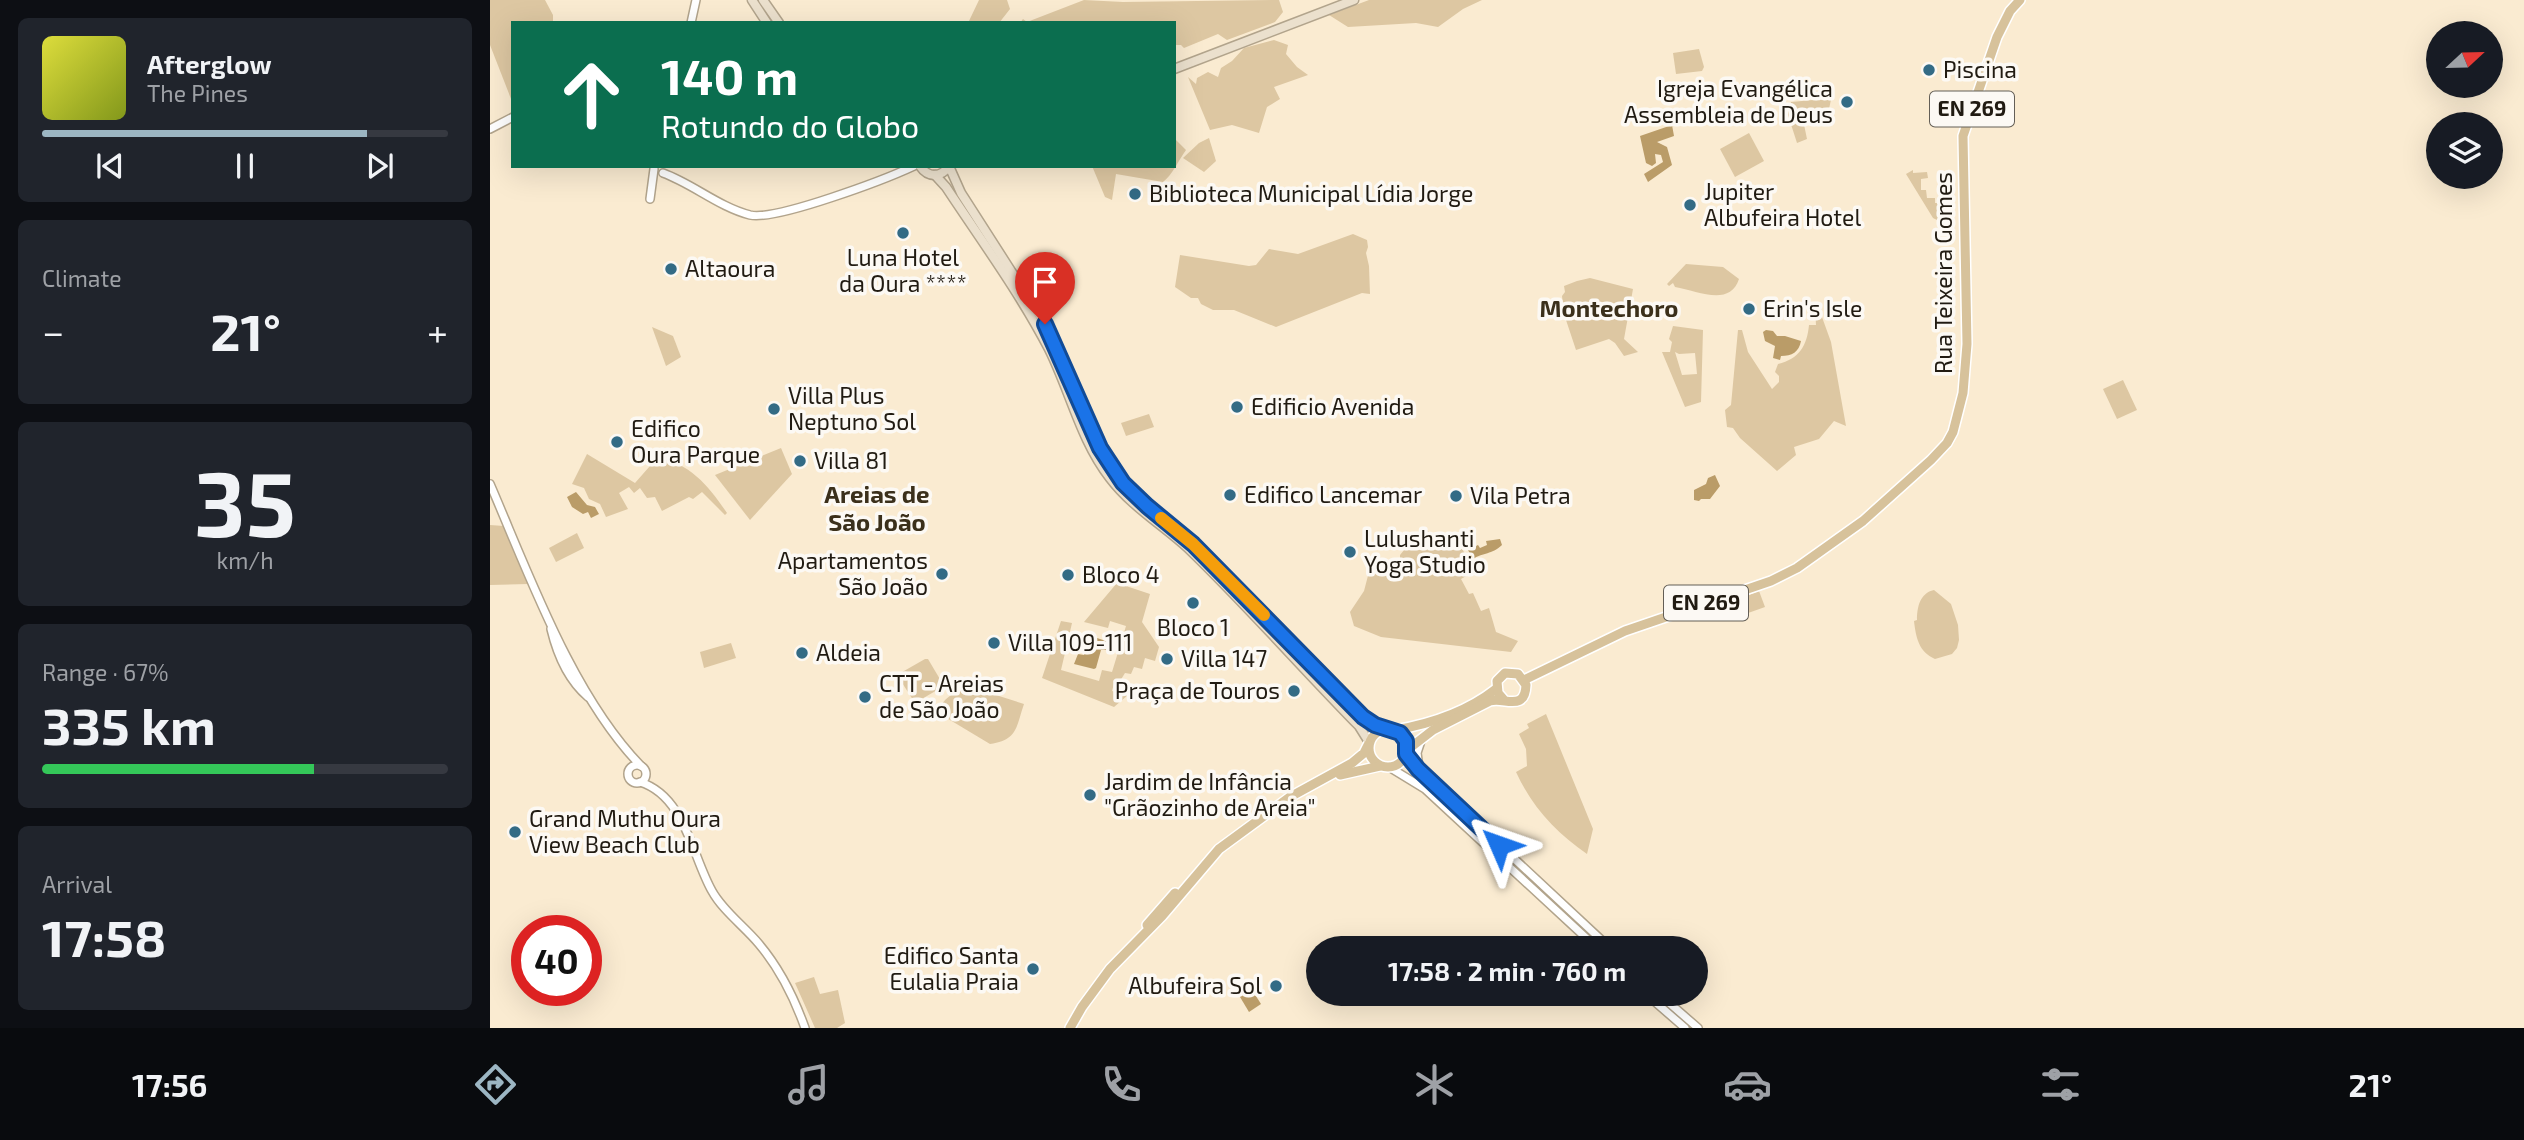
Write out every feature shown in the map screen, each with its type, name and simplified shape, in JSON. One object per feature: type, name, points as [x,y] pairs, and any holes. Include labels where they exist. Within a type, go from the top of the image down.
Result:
[{"type":"main road","points":[[752,0],[766,21]]},
{"type":"main road","points":[[763,0],[778,21]]},
{"type":"main road","points":[[1176,66],[1342,0]]},
{"type":"main road","points":[[1176,66],[1354,0]]},
{"type":"main road","name":"Rua Teixeira Gomes","points":[[1524,680],[1625,631],[1771,581],[1797,568],[1863,521],[1947,443],[1953,432],[1963,393],[1967,344],[1963,136],[1997,37],[2010,11],[2020,0]]},
{"type":"main road","points":[[935,175],[944,173],[948,168]]},
{"type":"main road","points":[[950,168],[961,193],[1040,316],[1100,448],[1123,483],[1193,544],[1363,717],[1385,729]]},
{"type":"main road","points":[[923,169],[935,175],[946,187],[1033,320],[1052,355],[1093,451],[1110,479],[1140,510],[1181,542],[1229,589],[1359,726],[1369,743],[1371,757],[1384,766]]},
{"type":"main road","name":"EN 269","points":[[1070,1028],[1100,981],[1166,911],[1219,849],[1290,797],[1352,763],[1375,733],[1433,722],[1486,696],[1496,689],[1499,678],[1508,672],[1518,674],[1524,680],[1526,689],[1522,697],[1515,702],[1497,699],[1490,701],[1439,727],[1422,738],[1406,753],[1400,763],[1346,772],[1290,797]]},
{"type":"main road","points":[[1496,689],[1504,701]]},
{"type":"main road","points":[[1395,730],[1403,737],[1406,753]]},
{"type":"street","points":[[690,21],[693,0]]},
{"type":"street","points":[[490,129],[511,118]]},
{"type":"street","points":[[670,168],[675,177]]},
{"type":"street","points":[[656,169],[740,212],[762,216],[784,212],[910,168]]},
{"type":"street","points":[[894,175],[923,169]]},
{"type":"street","points":[[490,484],[548,618],[563,666],[583,693],[596,705],[621,744],[645,771],[643,779]]},
{"type":"street","points":[[1422,738],[1416,760],[1425,776]]},
{"type":"street","points":[[621,744],[630,768],[628,773],[631,780],[643,779],[659,792],[680,818],[712,892],[777,968],[794,998],[806,1028]]},
{"type":"street","points":[[1406,753],[1425,776],[1597,936]]},
{"type":"street","points":[[630,768],[641,766]]},
{"type":"street","points":[[1384,766],[1425,789],[1584,936]]},
{"type":"street","points":[[1660,1006],[1685,1028]]},
{"type":"street","points":[[1673,1006],[1698,1028]]},
{"type":"shaded area","points":[[490,0],[545,0],[553,15],[553,21],[511,21],[511,99],[490,45]]},
{"type":"shaded area","points":[[979,0],[1007,0],[1010,9],[1001,21],[969,21]]},
{"type":"shaded area","points":[[1084,0],[1279,0],[1283,12],[1275,22],[1227,40],[1218,34],[1184,48],[1176,45],[1176,21],[1030,21]]},
{"type":"shaded area","points":[[1369,0],[1482,0],[1463,9],[1438,27],[1416,23],[1348,27],[1329,15]]},
{"type":"shaded area","points":[[1274,40],[1288,45],[1286,54],[1308,75],[1274,87],[1280,99],[1267,107],[1259,133],[1232,125],[1210,130],[1188,77],[1196,84],[1197,78],[1208,72],[1218,77],[1221,68],[1244,48]]},
{"type":"shaded area","points":[[1699,49],[1704,67],[1702,71],[1676,74],[1673,53]]},
{"type":"shaded area","points":[[1816,95],[1832,95],[1829,109],[1801,110],[1807,139],[1797,143],[1788,115],[1791,102],[1813,100]]},
{"type":"shaded area","points":[[1672,125],[1674,136],[1657,142],[1667,147],[1672,165],[1648,182],[1644,174],[1663,162],[1661,155],[1655,154],[1656,163],[1652,166],[1646,163],[1640,136]]},
{"type":"shaded area","points":[[1749,133],[1764,161],[1735,177],[1720,149]]},
{"type":"shaded area","points":[[1209,138],[1216,161],[1204,172],[1183,158],[1199,143]]},
{"type":"shaded area","points":[[1176,140],[1186,150],[1176,166]]},
{"type":"shaded area","points":[[1093,168],[1175,168],[1163,182],[1116,174],[1112,200],[1105,197]]},
{"type":"shaded area","points":[[1913,170],[1913,173],[1927,172],[1928,178],[1921,179],[1921,190],[1926,190],[1927,198],[1935,198],[1935,203],[1939,203],[1939,221],[1933,218],[1906,174]]},
{"type":"shaded area","points":[[1353,234],[1367,240],[1370,294],[1362,293],[1276,327],[1234,310],[1213,310],[1201,304],[1198,298],[1191,298],[1175,287],[1180,255],[1249,266],[1256,265],[1269,249],[1298,254]]},
{"type":"shaded area","points":[[1686,264],[1723,267],[1739,279],[1735,288],[1721,295],[1675,287],[1673,283],[1669,286],[1667,284]]},
{"type":"shaded area","points":[[1590,278],[1633,289],[1624,339],[1638,352],[1624,356],[1609,339],[1576,350],[1564,314],[1562,296],[1565,292],[1564,286]]},
{"type":"shaded area","points":[[1818,306],[1831,342],[1846,426],[1834,421],[1819,439],[1794,447],[1796,455],[1777,471],[1740,438],[1733,428],[1727,427],[1725,410],[1731,405],[1738,330],[1742,330],[1748,352],[1772,389],[1779,382],[1779,376],[1775,372],[1778,364],[1797,355],[1804,345],[1809,325],[1816,325],[1815,307]]},
{"type":"shaded area","points":[[1673,326],[1703,330],[1701,402],[1685,407],[1662,352],[1670,352],[1672,342],[1669,339]],"holes":[[[1675,352],[1695,353],[1697,374],[1682,375]]]},
{"type":"shaded area","points":[[652,327],[673,336],[681,357],[666,366]]},
{"type":"shaded area","points":[[1773,331],[1777,336],[1801,341],[1799,348],[1792,354],[1781,356],[1780,360],[1773,358],[1775,346],[1765,341],[1763,332]]},
{"type":"shaded area","points":[[2123,380],[2137,410],[2117,419],[2103,389]]},
{"type":"shaded area","points":[[1149,414],[1154,427],[1126,436],[1121,423]]},
{"type":"shaded area","points":[[781,448],[792,474],[750,520],[715,475]]},
{"type":"shaded area","points":[[587,454],[635,483],[657,458],[669,460],[698,478],[714,494],[727,513],[725,515],[702,492],[693,499],[689,497],[662,511],[655,497],[647,498],[640,488],[634,493],[629,487],[619,493],[628,509],[606,517],[600,504],[589,499],[584,488],[572,484]]},
{"type":"shaded area","points":[[1715,475],[1720,486],[1710,499],[1694,500],[1694,490]]},
{"type":"shaded area","points":[[576,492],[587,505],[595,507],[599,514],[591,518],[588,512],[583,514],[572,507],[567,497]]},
{"type":"shaded area","points":[[490,525],[504,526],[528,584],[490,585]]},
{"type":"shaded area","points":[[1423,527],[1453,550],[1461,547],[1475,571],[1461,579],[1469,594],[1473,593],[1481,611],[1489,608],[1496,632],[1518,641],[1511,652],[1381,637],[1354,626],[1350,612],[1364,591],[1370,568],[1391,578],[1400,563],[1400,555]]},
{"type":"shaded area","points":[[577,533],[584,548],[556,562],[549,548]]},
{"type":"shaded area","points":[[1500,539],[1502,545],[1498,548],[1473,559],[1468,550],[1478,545],[1480,548],[1487,545],[1486,541]]},
{"type":"shaded area","points":[[1117,583],[1150,594],[1142,622],[1159,647],[1155,661],[1145,658],[1142,669],[1134,667],[1131,674],[1125,673],[1120,681],[1115,680],[1112,691],[1128,695],[1114,707],[1042,678],[1061,621],[1072,623],[1061,670],[1099,681],[1102,670],[1112,672],[1126,626],[1110,621],[1108,628],[1084,622]]},
{"type":"shaded area","points":[[1934,590],[1951,604],[1958,625],[1959,640],[1952,654],[1935,659],[1919,644],[1914,621],[1917,620],[1922,597]]},
{"type":"shaded area","points":[[1759,591],[1765,607],[1734,618],[1728,603]]},
{"type":"shaded area","points":[[1091,636],[1109,642],[1106,650],[1101,650],[1094,669],[1074,664],[1078,654],[1084,655]]},
{"type":"shaded area","points":[[731,643],[736,658],[704,668],[700,652]]},
{"type":"shaded area","points":[[928,659],[944,686],[915,703],[897,675]]},
{"type":"shaded area","points":[[965,689],[977,689],[1024,704],[1011,736],[990,744],[940,714],[938,711],[946,700]]},
{"type":"shaded area","points":[[1546,714],[1593,829],[1587,854],[1546,818],[1529,797],[1516,772],[1527,766],[1526,749],[1519,734],[1529,728],[1527,724]]},
{"type":"shaded area","points":[[814,977],[820,994],[838,990],[845,1023],[837,1028],[815,1028],[795,983]]},
{"type":"shaded area","points":[[1249,985],[1261,1004],[1249,1012],[1237,992]]},
{"type":"slow traffic","points":[[1161,518],[1193,544],[1264,615]]},
{"type":"place","name":"Piscina","points":[[1929,70]]},
{"type":"place","name":"Igreja Evangélica Assembleia de Deus","points":[[1847,102]]},
{"type":"place","name":"Biblioteca Municipal Lídia Jorge","points":[[1135,194]]},
{"type":"place","name":"Jupiter Albufeira Hotel","points":[[1690,205]]},
{"type":"place","name":"Luna Hotel da Oura ****","points":[[903,233]]},
{"type":"place","name":"Altaoura","points":[[671,269]]},
{"type":"place","name":"Erin's Isle","points":[[1749,309]]},
{"type":"place","name":"Edificio Avenida","points":[[1237,407]]},
{"type":"place","name":"Villa Plus Neptuno Sol","points":[[774,409]]},
{"type":"place","name":"Edifico Oura Parque","points":[[617,442]]},
{"type":"place","name":"Villa 81","points":[[800,461]]},
{"type":"place","name":"Edifico Lancemar","points":[[1230,495]]},
{"type":"place","name":"Vila Petra","points":[[1456,496]]},
{"type":"place","name":"Lulushanti Yoga Studio","points":[[1350,552]]},
{"type":"place","name":"Apartamentos São João","points":[[942,574]]},
{"type":"place","name":"Bloco 4","points":[[1068,575]]},
{"type":"place","name":"Bloco 1","points":[[1193,603]]},
{"type":"place","name":"Villa 109-111","points":[[994,643]]},
{"type":"place","name":"Aldeia","points":[[802,653]]},
{"type":"place","name":"Villa 147","points":[[1167,659]]},
{"type":"place","name":"Praça de Touros","points":[[1294,691]]},
{"type":"place","name":"CTT - Areias de São João","points":[[865,697]]},
{"type":"place","name":"Jardim de Infância \"Grãozinho de Areia\"","points":[[1090,795]]},
{"type":"place","name":"Grand Muthu Oura View Beach Club","points":[[515,832]]},
{"type":"place","name":"Edifico Santa Eulalia Praia","points":[[1033,969]]},
{"type":"place","name":"Albufeira Sol","points":[[1276,986]]},
{"type":"district","name":"Montechoro","points":[[1609,309]]},
{"type":"district","name":"Areias de São João","points":[[877,509]]},
{"type":"route","points":[[1045,324],[1100,448],[1123,483],[1193,544],[1363,717],[1375,725],[1400,733],[1406,741],[1406,754],[1418,769],[1499,845]]}]
